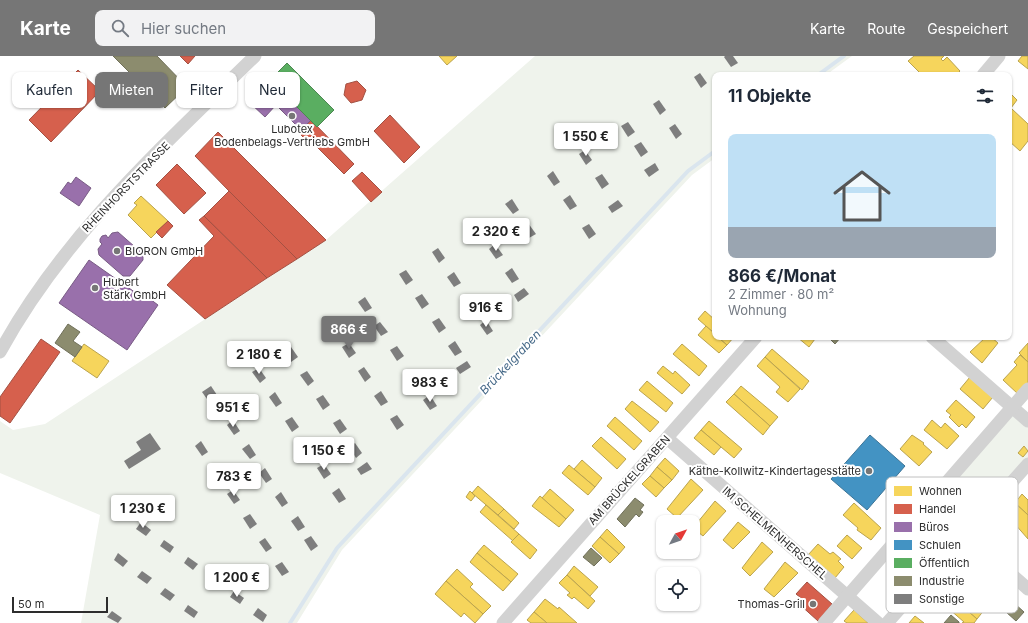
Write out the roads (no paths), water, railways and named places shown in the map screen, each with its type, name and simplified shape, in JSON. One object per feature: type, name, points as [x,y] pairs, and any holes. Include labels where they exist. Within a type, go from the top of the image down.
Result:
[{"type":"street","name":"RHEINHORSTSTRASSE","points":[[0,352],[31,300],[84,230],[116,194],[255,56]]},
{"type":"street","points":[[986,72],[999,56]]},
{"type":"street","name":"AM BRÜCKELGRABEN","points":[[503,623],[753,340]]},
{"type":"street","points":[[935,340],[1028,421]]},
{"type":"street","points":[[951,477],[1028,389]]},
{"type":"street","name":"IM SCHELMENHERSCHEL","points":[[667,438],[878,623]]},
{"type":"street","points":[[1016,477],[1028,464]]},
{"type":"street","points":[[824,623],[886,552]]},
{"type":"street","points":[[1018,580],[1028,589]]},
{"type":"street","points":[[887,623],[896,613]]},
{"type":"waterway","name":"Brückelgraben","points":[[822,72],[844,56]]},
{"type":"waterway","name":"Brückelgraben","points":[[290,623],[337,548],[688,171],[712,153]]},
{"type":"place","name":"Lubotex Bodenbelags-Vertriebs GmbH","points":[[292,116]]},
{"type":"place","name":"BIORON GmbH","points":[[117,251]]},
{"type":"place","name":"Hubert Stärk GmbH","points":[[95,288]]},
{"type":"place","name":"Käthe-Kollwitz-Kindertagesstätte","points":[[869,471]]},
{"type":"place","name":"Thomas-Grill","points":[[813,604]]}]
